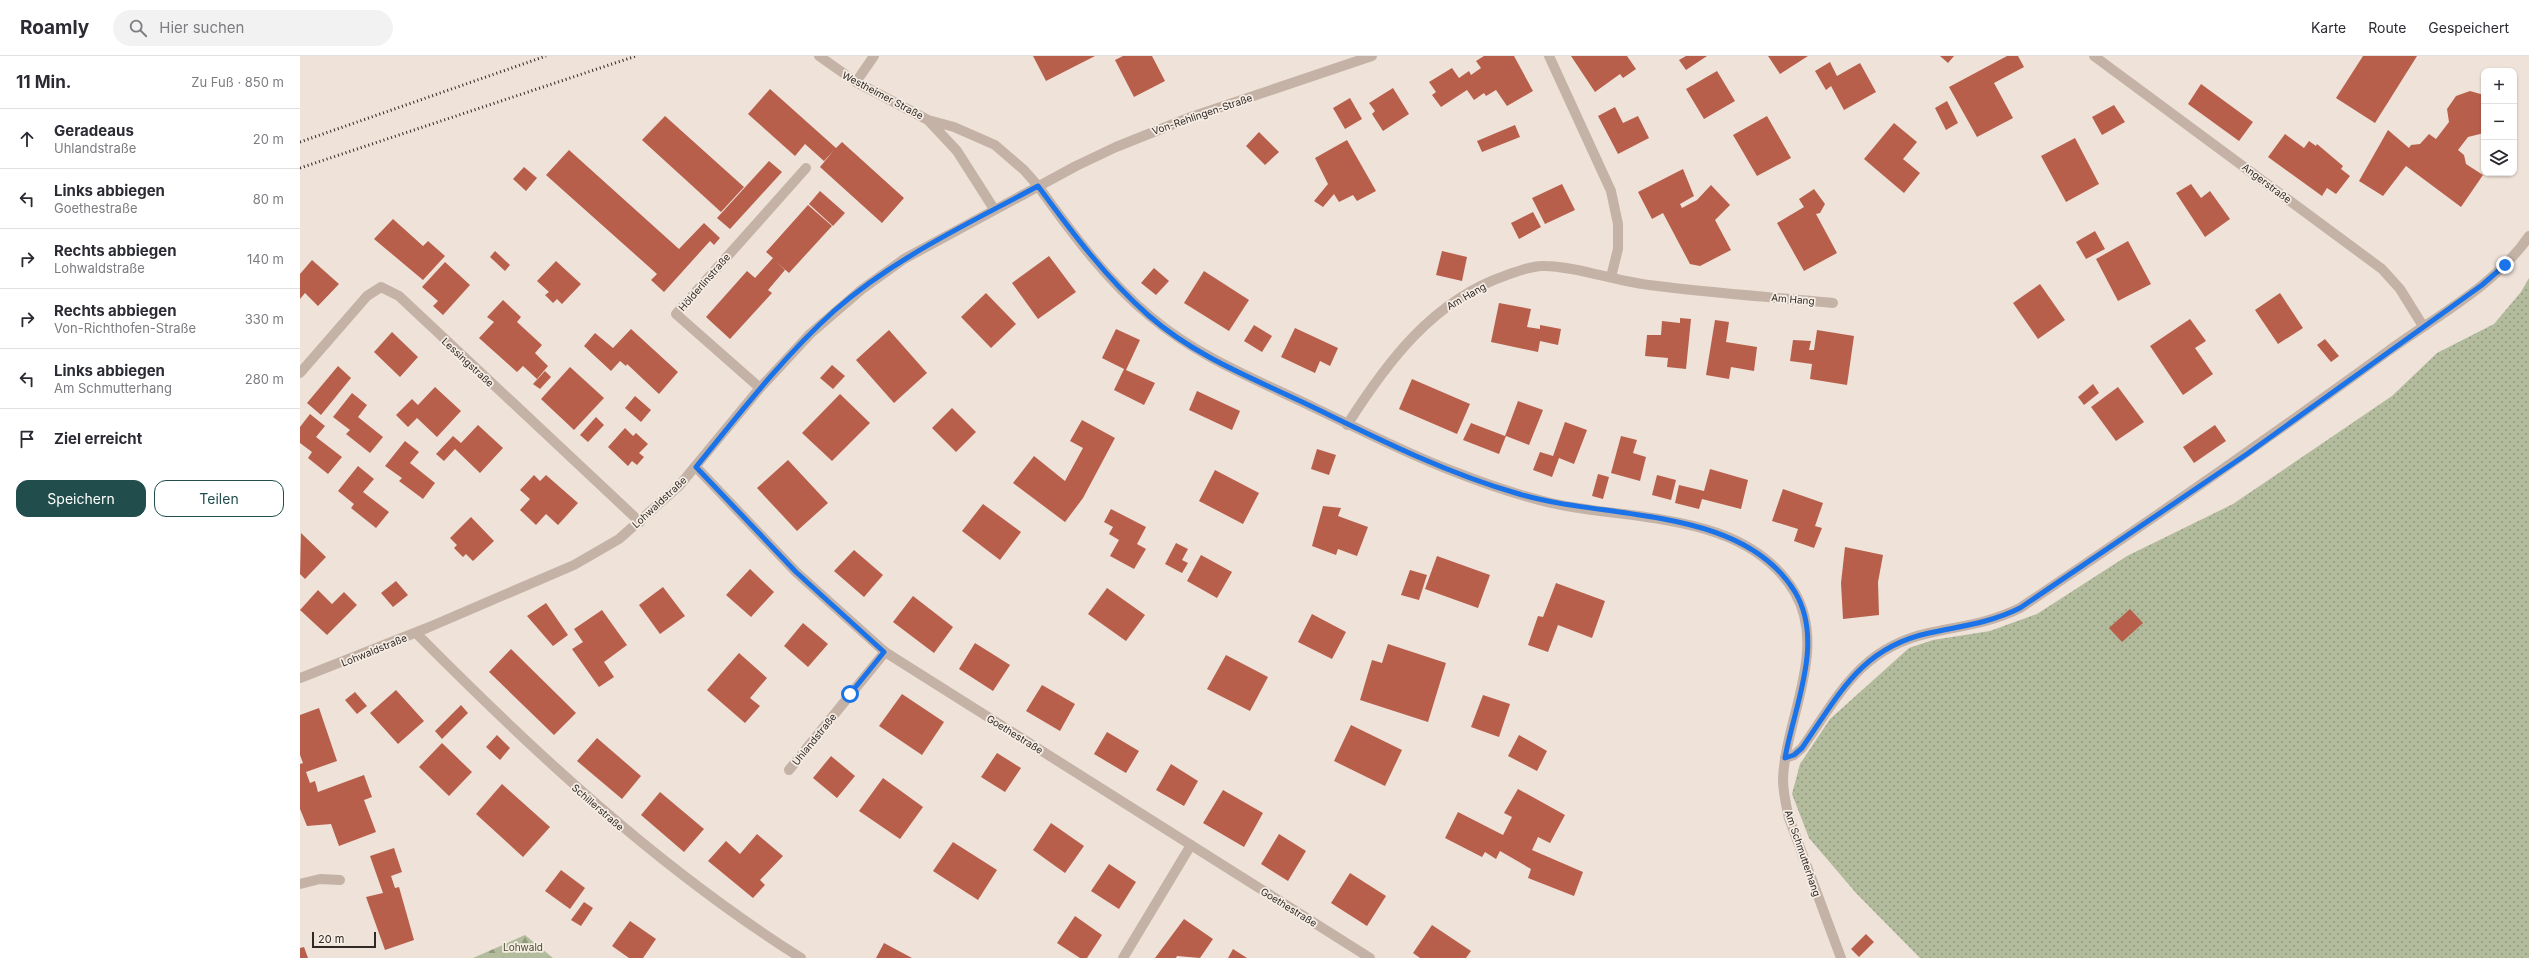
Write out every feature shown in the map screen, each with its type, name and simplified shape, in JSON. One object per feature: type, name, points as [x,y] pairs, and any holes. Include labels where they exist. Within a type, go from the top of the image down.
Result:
[{"type":"street","name":"Westheimer Straße","points":[[818,56],[856,82],[928,120],[954,128],[995,145],[1024,170],[1105,271],[1126,294],[1168,331],[1216,362],[1347,425]]},
{"type":"street","points":[[856,82],[874,56]]},
{"type":"street","name":"Von-Rehlingen-Straße","points":[[1038,186],[1152,132],[1372,56]]},
{"type":"street","points":[[1549,56],[1557,68],[1611,191],[1618,224],[1618,249],[1611,278]]},
{"type":"street","name":"Angerstraße","points":[[2094,56],[2382,268],[2400,289],[2423,326]]},
{"type":"street","name":"Westheimer Straße","points":[[928,120],[957,151],[994,209]]},
{"type":"street","name":"Hölderlinstraße","points":[[760,388],[676,314],[806,168]]},
{"type":"street","name":"Lohwaldstraße","points":[[300,678],[416,633],[574,565],[619,539],[640,522],[696,467],[760,388],[810,334],[861,290],[904,259],[1038,186]]},
{"type":"street","points":[[1785,758],[1794,755],[1802,748],[1853,674],[1870,658],[1898,644],[1927,633],[1978,624],[2000,618],[2020,608],[2247,454],[2482,285],[2505,265],[2529,236]]},
{"type":"street","name":"Am Hang","points":[[1347,425],[1382,374],[1406,344],[1447,306],[1472,290],[1500,278],[1544,265],[1647,285],[1833,303]]},
{"type":"street","name":"Lessingstraße","points":[[300,373],[367,296],[381,287],[400,296],[640,522]]},
{"type":"street","name":"Am Schmutterhang","points":[[1347,425],[1436,465],[1518,494],[1556,504],[1686,524],[1712,532],[1756,551],[1771,563],[1796,594],[1807,629],[1805,670],[1785,758],[1784,792],[1789,818],[1841,958]]},
{"type":"street","name":"Goethestraße","points":[[696,467],[796,572],[884,652],[1370,958]]},
{"type":"street","name":"Schillerstraße","points":[[416,633],[508,726],[625,831],[698,889],[801,958]]},
{"type":"street","name":"Uhlandstraße","points":[[788,770],[884,652]]},
{"type":"street","points":[[1122,958],[1191,845]]},
{"type":"street","points":[[300,884],[320,879],[340,880]]},
{"type":"green space","points":[[2529,278],[2529,958],[1920,958],[1856,893],[1809,838],[1792,794],[1800,764],[1830,719],[1909,648],[1933,640],[1990,631],[2037,614],[2127,556],[2233,504],[2392,396],[2437,353],[2494,324],[2521,292]]},
{"type":"green space","name":"Lohwald","points":[[525,935],[553,958],[473,958]]},
{"type":"building","points":[[1033,56],[1095,56],[1046,81]]},
{"type":"building","points":[[1123,56],[1152,56],[1165,81],[1134,97],[1115,60]]},
{"type":"building","points":[[1484,56],[1514,56],[1533,91],[1507,106],[1496,90],[1486,96],[1484,93],[1474,100],[1467,90],[1441,107],[1432,95],[1436,92],[1429,82],[1452,68],[1459,78],[1469,71],[1471,75],[1481,68],[1476,61]]},
{"type":"building","points":[[1571,56],[1627,56],[1636,69],[1623,78],[1620,74],[1595,92]]},
{"type":"building","points":[[1686,56],[1707,56],[1686,70],[1679,60]]},
{"type":"building","points":[[1768,56],[1808,56],[1780,74]]},
{"type":"building","points":[[1940,56],[1954,56],[1948,63]]},
{"type":"building","points":[[2007,56],[2018,56],[2024,67],[1994,83],[2013,118],[1977,137],[1949,87]]},
{"type":"building","points":[[2363,56],[2417,56],[2375,123],[2336,98]]},
{"type":"building","points":[[1830,62],[1837,76],[1860,63],[1876,92],[1844,110],[1831,86],[1826,90],[1815,71]]},
{"type":"building","points":[[1717,71],[1735,101],[1704,119],[1686,89]]},
{"type":"building","points":[[2201,84],[2253,122],[2239,141],[2188,104]]},
{"type":"building","points":[[1393,88],[1409,114],[1383,131],[1372,114],[1375,111],[1369,103]]},
{"type":"building","points":[[770,89],[836,148],[842,142],[904,198],[882,223],[820,167],[834,150],[824,161],[805,144],[795,156],[748,114]]},
{"type":"building","points":[[2470,91],[2481,94],[2481,134],[2468,137],[2458,150],[2464,155],[2466,164],[2482,176],[2461,207],[2406,166],[2383,196],[2359,181],[2388,130],[2409,148],[2411,145],[2420,144],[2429,134],[2436,139],[2449,122],[2447,109],[2456,96]]},
{"type":"building","points":[[1350,98],[1362,119],[1345,129],[1333,108]]},
{"type":"building","points":[[1947,101],[1958,123],[1946,130],[1935,108]]},
{"type":"building","points":[[2114,105],[2125,122],[2102,135],[2092,117]]},
{"type":"building","points":[[1615,107],[1623,123],[1638,116],[1649,138],[1618,154],[1598,116]]},
{"type":"building","points":[[665,116],[744,187],[721,212],[642,140]]},
{"type":"building","points":[[1767,116],[1791,158],[1757,176],[1733,135]]},
{"type":"building","points":[[1894,123],[1917,142],[1903,159],[1920,173],[1904,193],[1864,159]]},
{"type":"building","points":[[1515,125],[1520,137],[1482,152],[1477,141]]},
{"type":"building","points":[[1259,132],[1279,152],[1265,165],[1246,146]]},
{"type":"building","points":[[2285,134],[2304,148],[2309,141],[2316,146],[2317,144],[2343,166],[2341,169],[2350,176],[2336,194],[2327,188],[2322,196],[2268,157]]},
{"type":"building","points":[[2075,138],[2099,184],[2066,202],[2041,156]]},
{"type":"building","points":[[1347,140],[1376,191],[1357,201],[1353,195],[1339,202],[1334,194],[1323,207],[1314,201],[1328,184],[1315,158]]},
{"type":"building","points":[[569,150],[679,249],[704,223],[720,238],[714,245],[710,241],[664,292],[651,280],[657,274],[546,175]]},
{"type":"building","points":[[769,161],[782,172],[730,229],[717,218]]},
{"type":"building","points":[[524,167],[537,178],[526,191],[513,179]]},
{"type":"building","points":[[1683,169],[1694,196],[1680,204],[1682,208],[1697,200],[1711,185],[1730,205],[1715,220],[1731,250],[1700,266],[1690,264],[1663,213],[1652,219],[1638,192]]},
{"type":"building","points":[[1562,184],[1575,210],[1545,224],[1532,198]]},
{"type":"building","points":[[2191,184],[2201,198],[2210,191],[2230,219],[2205,237],[2176,193]]},
{"type":"building","points":[[1814,189],[1825,204],[1820,213],[1816,214],[1837,253],[1804,271],[1777,223],[1804,207],[1799,199]]},
{"type":"building","points":[[820,191],[845,213],[833,226],[809,204]]},
{"type":"building","points":[[808,205],[832,226],[789,273],[775,261],[785,270],[768,290],[772,293],[730,339],[706,317],[747,271],[755,278],[773,258],[766,252]]},
{"type":"building","points":[[1533,212],[1541,227],[1519,239],[1511,223]]},
{"type":"building","points":[[393,219],[423,246],[428,241],[445,256],[423,280],[374,239]]},
{"type":"building","points":[[2095,231],[2105,249],[2086,259],[2076,242]]},
{"type":"building","points":[[2128,241],[2151,284],[2118,301],[2096,259]]},
{"type":"building","points":[[495,251],[510,265],[505,271],[490,257]]},
{"type":"building","points":[[1442,251],[1467,257],[1462,281],[1436,275]]},
{"type":"building","points":[[1049,256],[1076,292],[1038,319],[1012,283]]},
{"type":"building","points":[[312,260],[339,284],[318,306],[305,293],[300,299],[300,274]]},
{"type":"building","points":[[556,261],[581,284],[562,304],[557,299],[553,303],[545,295],[549,292],[537,281]]},
{"type":"building","points":[[445,262],[470,285],[443,315],[433,306],[438,301],[422,287]]},
{"type":"building","points":[[1154,268],[1169,281],[1156,295],[1141,283]]},
{"type":"building","points":[[1204,271],[1249,300],[1229,331],[1184,303]]},
{"type":"building","points":[[2040,284],[2065,320],[2038,339],[2013,303]]},
{"type":"building","points":[[986,293],[1016,324],[991,348],[961,317]]},
{"type":"building","points":[[2280,293],[2303,328],[2278,344],[2255,310]]},
{"type":"building","points":[[503,300],[521,317],[517,322],[542,345],[535,353],[548,366],[537,379],[523,366],[517,372],[479,338],[494,322],[487,317]]},
{"type":"building","points":[[1499,303],[1531,309],[1527,327],[1540,329],[1540,325],[1561,329],[1558,345],[1540,341],[1538,352],[1491,342]]},
{"type":"building","points":[[1680,318],[1691,319],[1686,369],[1667,367],[1668,358],[1645,356],[1647,335],[1661,335],[1662,321],[1680,323]]},
{"type":"building","points":[[2190,319],[2206,341],[2195,348],[2213,374],[2183,395],[2150,346]]},
{"type":"building","points":[[1715,320],[1729,322],[1726,342],[1757,347],[1754,371],[1731,367],[1729,379],[1706,375]]},
{"type":"building","points":[[1254,325],[1272,336],[1262,352],[1244,341]]},
{"type":"building","points":[[1295,328],[1338,348],[1330,366],[1320,361],[1315,373],[1281,357]]},
{"type":"building","points":[[631,329],[678,372],[659,394],[627,364],[626,366],[620,361],[611,371],[584,346],[595,333],[613,348]]},
{"type":"building","points":[[1116,329],[1140,340],[1126,370],[1155,383],[1144,405],[1114,390],[1124,369],[1102,358]]},
{"type":"building","points":[[889,330],[927,373],[894,403],[856,360]]},
{"type":"building","points":[[1817,330],[1854,336],[1847,385],[1810,379],[1812,364],[1790,361],[1793,340],[1811,341],[1809,350],[1814,350]]},
{"type":"building","points":[[392,332],[418,357],[400,377],[374,352]]},
{"type":"building","points":[[2325,339],[2339,356],[2331,362],[2317,345]]},
{"type":"building","points":[[832,365],[845,376],[833,389],[820,378]]},
{"type":"building","points":[[338,366],[351,378],[321,415],[307,403]]},
{"type":"building","points":[[570,367],[604,398],[574,430],[541,399]]},
{"type":"building","points":[[545,371],[551,377],[540,389],[533,384]]},
{"type":"building","points":[[1412,379],[1470,404],[1457,434],[1399,409]]},
{"type":"building","points":[[2093,384],[2099,393],[2084,405],[2078,397]]},
{"type":"building","points":[[435,387],[461,411],[437,437],[417,418],[408,427],[396,415],[412,399],[418,405]]},
{"type":"building","points":[[2118,387],[2144,422],[2116,441],[2091,407]]},
{"type":"building","points":[[1197,391],[1240,411],[1232,430],[1189,410]]},
{"type":"building","points":[[352,393],[367,405],[358,417],[383,437],[370,453],[346,434],[350,430],[333,417]]},
{"type":"building","points":[[840,394],[870,423],[832,461],[802,433]]},
{"type":"building","points":[[635,396],[651,410],[641,422],[625,408]]},
{"type":"building","points":[[1518,401],[1543,410],[1529,445],[1506,436],[1499,454],[1463,440],[1471,423],[1505,436]]},
{"type":"building","points":[[952,408],[976,432],[956,452],[932,428]]},
{"type":"building","points":[[310,414],[325,426],[316,437],[342,457],[328,474],[308,458],[312,452],[300,443],[300,427]]},
{"type":"building","points":[[596,417],[604,425],[588,442],[580,435]]},
{"type":"building","points":[[1082,420],[1115,438],[1083,498],[1065,522],[1013,483],[1034,456],[1065,481],[1083,448],[1070,441]]},
{"type":"building","points":[[1565,422],[1587,430],[1574,464],[1559,458],[1552,477],[1533,470],[1540,452],[1553,456]]},
{"type":"building","points":[[478,425],[503,448],[480,473],[455,449],[444,461],[436,454],[453,436],[461,443]]},
{"type":"building","points":[[2215,425],[2226,441],[2194,463],[2183,447]]},
{"type":"building","points":[[625,428],[633,436],[636,433],[648,444],[639,453],[644,457],[637,465],[632,461],[628,466],[608,447]]},
{"type":"building","points":[[1621,436],[1637,440],[1633,453],[1646,457],[1640,481],[1611,473]]},
{"type":"building","points":[[405,441],[419,452],[410,463],[435,483],[423,499],[399,481],[402,478],[385,466]]},
{"type":"building","points":[[1317,449],[1336,455],[1329,475],[1311,469]]},
{"type":"building","points":[[788,460],[828,503],[797,531],[757,488]]},
{"type":"building","points":[[358,466],[374,479],[363,492],[389,512],[376,528],[351,508],[354,504],[338,491]]},
{"type":"building","points":[[1710,469],[1748,480],[1741,509],[1702,499],[1699,509],[1675,503],[1679,485],[1704,491]]},
{"type":"building","points":[[1215,470],[1259,493],[1243,524],[1199,501]]},
{"type":"building","points":[[1598,474],[1609,477],[1603,499],[1592,496]]},
{"type":"building","points":[[534,475],[540,481],[546,475],[578,503],[558,525],[546,514],[536,525],[520,510],[530,499],[520,490]]},
{"type":"building","points":[[1657,475],[1676,480],[1671,500],[1652,495]]},
{"type":"building","points":[[1783,489],[1823,503],[1815,526],[1822,528],[1814,548],[1794,541],[1798,529],[1772,521]]},
{"type":"building","points":[[983,504],[1021,532],[1000,560],[962,531]]},
{"type":"building","points":[[1323,506],[1341,508],[1338,516],[1368,527],[1357,556],[1338,549],[1336,555],[1312,546]]},
{"type":"building","points":[[1111,509],[1146,527],[1137,544],[1146,549],[1134,569],[1110,556],[1119,540],[1109,534],[1113,527],[1104,522]]},
{"type":"building","points":[[471,517],[494,541],[473,561],[466,554],[463,557],[454,548],[457,545],[450,538]]},
{"type":"building","points":[[301,533],[326,557],[305,579],[300,574]]},
{"type":"building","points":[[1176,543],[1188,549],[1182,560],[1188,563],[1182,573],[1165,564]]},
{"type":"building","points":[[1845,547],[1883,555],[1878,582],[1879,615],[1843,619],[1841,583]]},
{"type":"building","points":[[854,550],[883,575],[864,597],[834,571]]},
{"type":"building","points":[[1201,555],[1232,572],[1217,598],[1187,581]]},
{"type":"building","points":[[1437,556],[1490,575],[1478,608],[1425,589]]},
{"type":"building","points":[[750,569],[774,592],[751,617],[726,595]]},
{"type":"building","points":[[1410,570],[1427,575],[1419,600],[1401,595]]},
{"type":"building","points":[[396,581],[408,595],[393,607],[381,593]]},
{"type":"building","points":[[1556,583],[1605,601],[1592,638],[1558,625],[1548,652],[1528,645],[1538,616],[1543,617]]},
{"type":"building","points":[[663,587],[685,616],[660,634],[639,605]]},
{"type":"building","points":[[1107,588],[1145,615],[1126,641],[1088,614]]},
{"type":"building","points":[[318,590],[332,604],[344,592],[357,605],[327,635],[300,610]]},
{"type":"building","points":[[913,596],[953,627],[934,653],[893,622]]},
{"type":"building","points":[[546,603],[568,635],[553,646],[527,616]]},
{"type":"building","points":[[2130,609],[2143,623],[2122,642],[2109,628]]},
{"type":"building","points":[[602,610],[627,645],[604,662],[614,677],[599,687],[572,649],[583,642],[574,629]]},
{"type":"building","points":[[1312,614],[1346,632],[1332,659],[1298,642]]},
{"type":"building","points":[[803,623],[828,644],[808,667],[784,646]]},
{"type":"building","points":[[975,643],[1010,665],[993,691],[959,669]]},
{"type":"building","points":[[1388,644],[1446,663],[1428,722],[1360,700],[1372,660],[1382,663]]},
{"type":"building","points":[[511,649],[576,713],[554,735],[489,672]]},
{"type":"building","points":[[739,653],[767,678],[750,698],[760,706],[745,723],[707,690]]},
{"type":"building","points":[[1226,655],[1268,677],[1250,711],[1207,689]]},
{"type":"building","points":[[1042,685],[1075,704],[1060,731],[1026,711]]},
{"type":"building","points":[[396,690],[424,721],[398,744],[370,713]]},
{"type":"building","points":[[355,692],[367,706],[357,714],[345,700]]},
{"type":"building","points":[[902,694],[944,722],[922,755],[879,726]]},
{"type":"building","points":[[1483,695],[1510,704],[1499,737],[1471,727]]},
{"type":"building","points":[[461,705],[468,713],[442,739],[435,731]]},
{"type":"building","points":[[319,708],[337,761],[306,772],[310,783],[315,781],[318,792],[364,775],[372,797],[364,800],[376,832],[339,846],[331,824],[307,826],[300,809],[300,764],[303,763],[300,755],[300,715]]},
{"type":"building","points":[[1351,725],[1402,750],[1385,786],[1334,761]]},
{"type":"building","points":[[1107,732],[1139,751],[1126,773],[1094,754]]},
{"type":"building","points":[[497,735],[510,748],[500,760],[486,747]]},
{"type":"building","points":[[1519,735],[1547,751],[1537,771],[1508,756]]},
{"type":"building","points":[[597,738],[641,776],[622,799],[577,761]]},
{"type":"building","points":[[442,743],[472,772],[449,796],[419,767]]},
{"type":"building","points":[[997,753],[1021,768],[1005,792],[981,777]]},
{"type":"building","points":[[831,756],[855,776],[837,798],[813,778]]},
{"type":"building","points":[[1171,764],[1198,781],[1184,806],[1156,790]]},
{"type":"building","points":[[883,778],[923,807],[900,839],[859,811]]},
{"type":"building","points":[[502,784],[550,827],[523,857],[476,814]]},
{"type":"building","points":[[1518,789],[1565,815],[1550,843],[1538,837],[1532,850],[1583,872],[1574,896],[1528,878],[1531,869],[1500,851],[1496,859],[1485,852],[1482,857],[1445,838],[1458,812],[1503,835],[1512,817],[1504,813]]},
{"type":"building","points":[[1223,790],[1263,813],[1244,847],[1203,823]]},
{"type":"building","points":[[660,792],[704,829],[684,852],[641,815]]},
{"type":"building","points":[[1051,823],[1084,846],[1065,873],[1033,850]]},
{"type":"building","points":[[757,834],[783,856],[760,880],[765,885],[753,898],[708,861],[726,841],[740,854]]},
{"type":"building","points":[[1279,834],[1306,851],[1288,881],[1261,864]]},
{"type":"building","points":[[953,842],[997,870],[978,900],[933,871]]},
{"type":"building","points":[[394,848],[402,872],[391,876],[395,888],[399,887],[414,940],[385,950],[366,897],[383,893],[370,856]]},
{"type":"building","points":[[1109,864],[1136,882],[1119,909],[1091,891]]},
{"type":"building","points":[[561,870],[585,888],[570,909],[545,891]]},
{"type":"building","points":[[1350,873],[1386,896],[1367,926],[1331,903]]},
{"type":"building","points":[[584,902],[593,908],[581,926],[571,920]]},
{"type":"building","points":[[1075,916],[1102,935],[1087,958],[1080,958],[1057,943]]},
{"type":"building","points":[[1184,919],[1213,939],[1200,958],[1177,956],[1176,958],[1155,958]]},
{"type":"building","points":[[630,921],[656,939],[643,958],[629,958],[612,946]]},
{"type":"building","points":[[1432,925],[1471,951],[1466,958],[1420,958],[1413,953]]},
{"type":"building","points":[[1866,934],[1874,942],[1859,957],[1851,949]]},
{"type":"building","points":[[884,943],[912,958],[876,958]]},
{"type":"building","points":[[304,947],[308,958],[300,958],[300,948]]},
{"type":"building","points":[[1233,949],[1247,958],[1228,958]]},
{"type":"railway","points":[[300,142],[546,56]]},
{"type":"railway","points":[[300,168],[636,56]]},
{"type":"route","points":[[850,694],[884,652],[796,572],[696,467],[784,360],[835,311],[904,259],[1038,186],[1079,241],[1126,294],[1148,315],[1168,331],[1216,362],[1320,410],[1347,425],[1451,471],[1518,494],[1556,504],[1686,524],[1712,532],[1756,551],[1771,563],[1796,594],[1803,610],[1807,629],[1805,670],[1789,734],[1785,758],[1794,755],[1802,748],[1853,674],[1870,658],[1898,644],[1927,633],[1978,624],[2000,618],[2020,608],[2247,454],[2482,285],[2505,265]]}]
